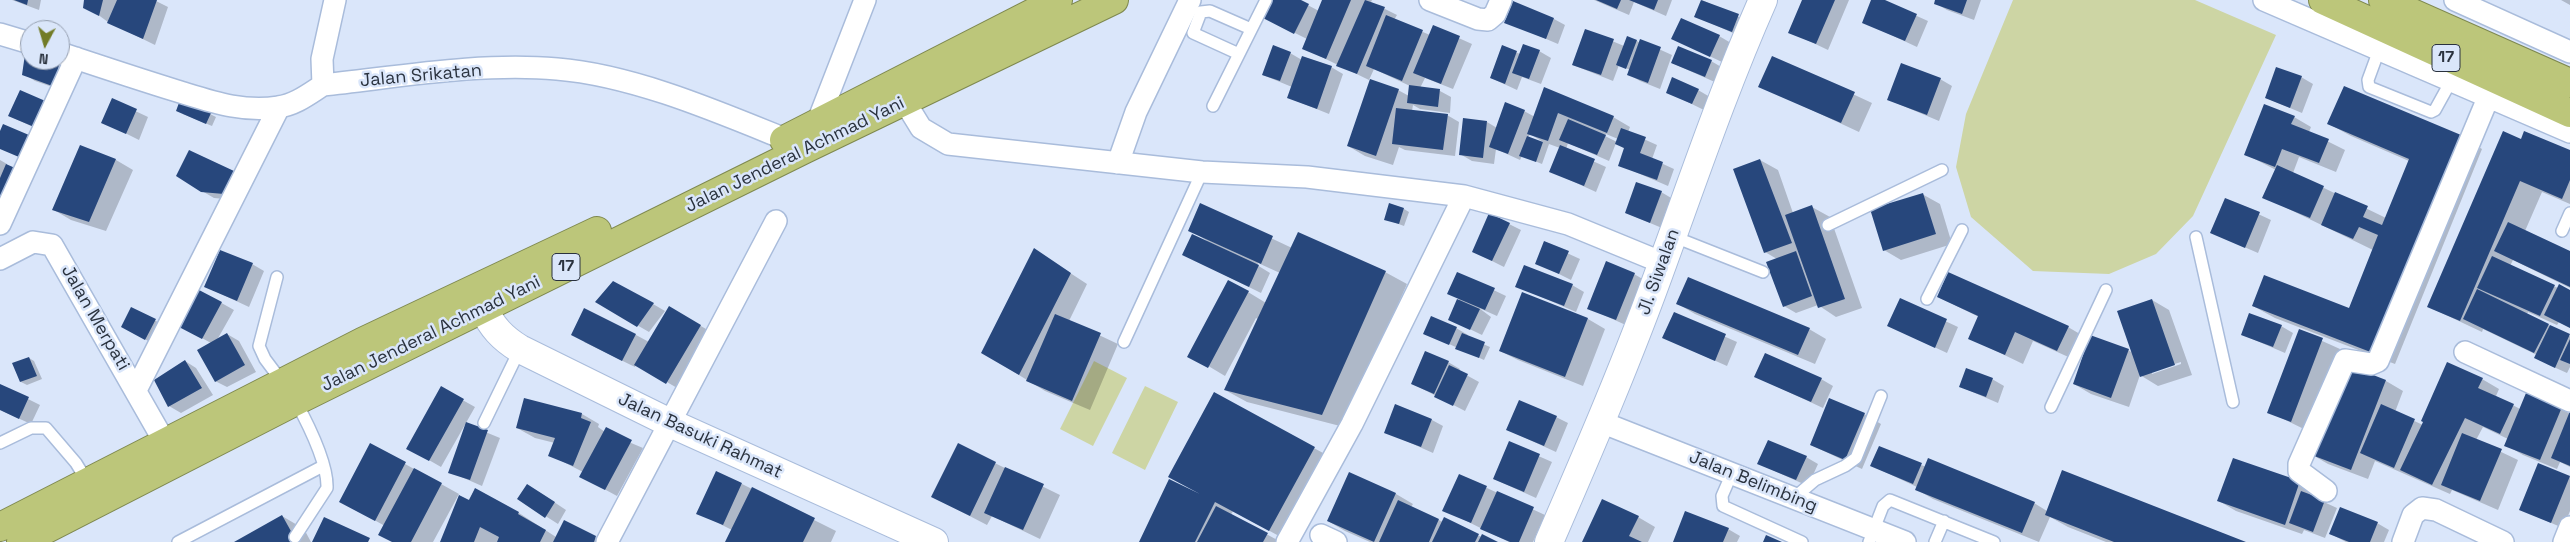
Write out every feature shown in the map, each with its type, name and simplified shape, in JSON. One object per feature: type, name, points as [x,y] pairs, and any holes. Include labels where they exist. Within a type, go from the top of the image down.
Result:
[{"type":"highway","name":"Jalan Jenderal Achmad Yani","points":[[478,299],[785,139],[1058,0]]},
{"type":"highway","name":"Jalan Jenderal Achmad Yani","points":[[21,542],[294,399],[368,352],[478,299],[805,149],[913,115],[1114,0]]},
{"type":"highway","name":"17","points":[[2324,0],[2570,113]]},
{"type":"highway","name":"17","points":[[2383,0],[2561,79]]},
{"type":"highway","name":"Jalan Jenderal Achmad Yani","points":[[0,526],[164,441],[294,399]]},
{"type":"street","points":[[323,85],[322,59],[335,0]]},
{"type":"street","points":[[818,122],[865,0]]},
{"type":"street","points":[[1118,163],[1136,112],[1190,0]]},
{"type":"street","points":[[1430,0],[1478,19],[1488,20],[1494,14],[1501,0]]},
{"type":"street","name":"Jl. Siwalan","points":[[1549,542],[1601,422],[1663,263],[1716,114],[1763,0]]},
{"type":"street","points":[[2264,0],[2570,132]]},
{"type":"street","points":[[2455,0],[2568,47],[2561,79]]},
{"type":"street","points":[[0,34],[20,41]]},
{"type":"street","name":"Jalan Srikatan","points":[[70,57],[224,105],[242,108],[279,107],[304,98],[323,85],[470,70],[526,67],[559,69],[632,84],[785,139]]},
{"type":"street","points":[[0,224],[62,70]]},
{"type":"street","points":[[2326,490],[2299,471],[2300,464],[2345,360],[2371,364],[2378,360],[2488,98]]},
{"type":"street","points":[[136,390],[279,107]]},
{"type":"street","points":[[913,115],[948,144],[1202,172],[1307,177],[1464,196],[1568,224],[1663,263]]},
{"type":"street","points":[[1287,542],[1352,424],[1464,196]]},
{"type":"street","points":[[607,542],[776,221]]},
{"type":"street","name":"Jalan Merpati","points":[[0,259],[33,242],[52,245],[164,441]]},
{"type":"street","points":[[478,299],[491,326],[510,343]]},
{"type":"street","name":"Jalan Basuki Rahmat","points":[[510,343],[670,423],[934,542]]},
{"type":"street","points":[[2465,352],[2570,401]]},
{"type":"street","name":"Jalan Belimbing","points":[[1601,422],[1794,498],[1871,536],[1905,542]]},
{"type":"street","points":[[2403,542],[2413,515],[2422,508],[2436,510],[2503,542]]},
{"type":"street","points":[[2564,542],[2570,527]]},
{"type":"lane","points":[[1213,106],[1266,0]]},
{"type":"lane","points":[[1239,54],[1193,32],[1201,12],[1210,11],[1251,29]]},
{"type":"lane","points":[[2379,50],[2368,80],[2369,87],[2431,112],[2439,105],[2451,81]]},
{"type":"lane","points":[[1828,225],[1942,170]]},
{"type":"lane","points":[[1124,342],[1202,172]]},
{"type":"lane","points":[[2562,231],[2570,213]]},
{"type":"lane","points":[[1927,299],[1962,230]]},
{"type":"lane","points":[[1672,236],[1763,272]]},
{"type":"lane","points":[[2196,237],[2233,402]]},
{"type":"lane","points":[[277,277],[259,346],[265,359],[294,399],[316,445],[327,478],[327,488],[295,538]]},
{"type":"lane","points":[[2051,407],[2106,290]]},
{"type":"lane","points":[[484,423],[510,343]]},
{"type":"lane","points":[[1794,498],[1815,480],[1845,466],[1856,458],[1881,396]]},
{"type":"lane","points":[[0,443],[31,428],[46,428],[76,463],[87,481]]},
{"type":"lane","points":[[178,542],[323,466]]},
{"type":"lane","points":[[1732,473],[1722,496],[1722,506],[1802,542]]},
{"type":"lane","points":[[1871,536],[1883,506],[1890,500],[1994,542]]},
{"type":"lane","points":[[1935,542],[1944,521]]},
{"type":"green space","points":[[2013,0],[2195,0],[2276,35],[2193,216],[2156,254],[2109,274],[2033,271],[1971,217],[1956,167],[1966,114]]},
{"type":"green space","points":[[1094,361],[1127,378],[1093,446],[1060,429]]},
{"type":"green space","points":[[1145,386],[1178,402],[1145,470],[1112,453]]},
{"type":"building","points":[[14,0],[28,0],[27,5]]},
{"type":"building","points":[[84,0],[103,0],[99,16],[83,8]]},
{"type":"building","points":[[117,0],[157,0],[143,39],[107,23]]},
{"type":"building","points":[[1270,0],[1301,0],[1309,4],[1294,34],[1261,17]]},
{"type":"building","points":[[1322,0],[1351,0],[1326,59],[1302,49]]},
{"type":"building","points":[[1365,0],[1385,7],[1357,74],[1336,66]]},
{"type":"building","points":[[1596,0],[1621,0],[1617,9]]},
{"type":"building","points":[[1629,0],[1658,0],[1654,10]]},
{"type":"building","points":[[1701,0],[1739,14],[1732,32],[1694,17]]},
{"type":"building","points":[[1802,0],[1835,0],[1816,44],[1788,33]]},
{"type":"building","points":[[1871,0],[1885,0],[1917,14],[1905,41],[1862,23]]},
{"type":"building","points":[[1935,0],[1967,0],[1962,14],[1934,4]]},
{"type":"building","points":[[1513,1],[1554,18],[1546,39],[1504,23]]},
{"type":"building","points":[[1386,15],[1423,30],[1402,81],[1366,66]]},
{"type":"building","points":[[1681,18],[1720,35],[1710,57],[1671,39]]},
{"type":"building","points":[[1433,25],[1460,36],[1441,84],[1413,73]]},
{"type":"building","points":[[1585,29],[1614,39],[1601,75],[1572,65]]},
{"type":"building","points":[[1627,36],[1637,40],[1626,69],[1616,65]]},
{"type":"building","points":[[1640,39],[1661,47],[1648,83],[1627,75]]},
{"type":"building","points":[[1523,44],[1540,50],[1529,79],[1512,73]]},
{"type":"building","points":[[1273,45],[1291,52],[1280,81],[1262,75]]},
{"type":"building","points":[[1502,45],[1517,51],[1505,84],[1490,78]]},
{"type":"building","points":[[1678,46],[1712,60],[1705,77],[1671,63]]},
{"type":"building","points":[[1302,56],[1332,66],[1317,109],[1287,98]]},
{"type":"building","points":[[1772,56],[1855,92],[1841,123],[1758,87]]},
{"type":"building","points":[[1901,63],[1941,78],[1927,115],[1887,100]]},
{"type":"building","points":[[2276,67],[2302,76],[2290,108],[2265,98]]},
{"type":"building","points":[[23,70],[58,70],[55,87],[22,75]]},
{"type":"building","points":[[1672,77],[1699,89],[1692,104],[1666,93]]},
{"type":"building","points":[[1370,79],[1399,89],[1376,156],[1347,146]]},
{"type":"building","points":[[1409,85],[1440,89],[1438,107],[1407,103]]},
{"type":"building","points":[[2344,86],[2461,135],[2373,353],[2252,306],[2264,275],[2349,308],[2378,235],[2359,227],[2353,239],[2321,225],[2335,192],[2368,206],[2363,217],[2382,225],[2409,159],[2327,124]]},
{"type":"building","points":[[1544,87],[1614,116],[1607,133],[1558,113],[1548,141],[1527,134]]},
{"type":"building","points":[[20,90],[50,103],[39,129],[8,116]]},
{"type":"building","points":[[112,98],[137,109],[126,134],[101,123]]},
{"type":"building","points":[[180,100],[211,113],[206,124],[176,111]]},
{"type":"building","points":[[1505,102],[1525,110],[1508,154],[1489,147]]},
{"type":"building","points":[[2264,104],[2295,116],[2291,124],[2329,139],[2319,163],[2282,149],[2275,167],[2244,155]]},
{"type":"building","points":[[1396,108],[1448,114],[1443,150],[1392,144]]},
{"type":"building","points":[[1463,118],[1487,121],[1483,158],[1459,155]]},
{"type":"building","points":[[1568,119],[1606,135],[1597,155],[1559,140]]},
{"type":"building","points":[[3,124],[36,138],[26,160],[0,149],[0,131]]},
{"type":"building","points":[[1621,128],[1646,137],[1640,153],[1663,162],[1657,180],[1618,166],[1624,148],[1615,144]]},
{"type":"building","points":[[2503,131],[2521,139],[2524,131],[2570,150],[2570,180],[2562,199],[2520,181],[2460,321],[2427,307]]},
{"type":"building","points":[[1527,136],[1543,142],[1536,162],[1519,156]]},
{"type":"building","points":[[80,145],[116,159],[89,222],[52,210]]},
{"type":"building","points":[[1560,145],[1595,159],[1584,186],[1549,172]]},
{"type":"building","points":[[189,150],[234,171],[224,194],[201,192],[176,176]]},
{"type":"building","points":[[1760,159],[1792,243],[1764,253],[1733,169]]},
{"type":"building","points":[[6,164],[15,168],[2,198],[0,197],[0,178]]},
{"type":"building","points":[[2277,165],[2324,186],[2310,218],[2262,198]]},
{"type":"building","points":[[1636,182],[1662,191],[1650,223],[1625,213]]},
{"type":"building","points":[[1923,193],[1936,234],[1883,251],[1870,209]]},
{"type":"building","points":[[2225,198],[2260,212],[2245,248],[2210,233]]},
{"type":"building","points":[[1200,203],[1273,236],[1261,264],[1188,231]]},
{"type":"building","points":[[1389,203],[1404,208],[1399,224],[1384,220]]},
{"type":"building","points":[[1812,205],[1845,299],[1818,308],[1785,215]]},
{"type":"building","points":[[1489,213],[1510,223],[1492,261],[1472,252]]},
{"type":"building","points":[[2508,222],[2570,251],[2570,287],[2494,251]]},
{"type":"building","points":[[1298,232],[1386,271],[1322,415],[1224,390]]},
{"type":"building","points":[[1192,234],[1259,265],[1249,287],[1182,255]]},
{"type":"building","points":[[1544,241],[1569,251],[1559,274],[1535,264]]},
{"type":"building","points":[[1034,248],[1071,273],[1019,375],[981,353]]},
{"type":"building","points":[[220,250],[253,263],[237,301],[204,287]]},
{"type":"building","points":[[1796,251],[1812,296],[1783,307],[1766,262]]},
{"type":"building","points":[[2492,256],[2555,285],[2540,316],[2477,288]]},
{"type":"building","points":[[1606,261],[1635,273],[1616,320],[1587,309]]},
{"type":"building","points":[[1524,265],[1573,284],[1564,306],[1515,287]]},
{"type":"building","points":[[1457,272],[1495,288],[1485,310],[1447,294]]},
{"type":"building","points":[[1948,272],[2069,326],[2057,351],[2015,332],[2005,355],[1968,339],[1978,316],[1937,297]]},
{"type":"building","points":[[1688,277],[1810,328],[1798,355],[1676,304]]},
{"type":"building","points":[[1228,280],[1249,291],[1208,368],[1187,357]]},
{"type":"building","points":[[613,281],[654,303],[637,327],[595,302]]},
{"type":"building","points":[[2559,284],[2570,290],[2570,328],[2544,315]]},
{"type":"building","points":[[2477,289],[2549,324],[2534,353],[2463,319]]},
{"type":"building","points":[[199,290],[222,302],[202,339],[179,327]]},
{"type":"building","points":[[1522,292],[1588,318],[1565,377],[1499,351]]},
{"type":"building","points":[[1900,298],[1947,319],[1935,348],[1887,326]]},
{"type":"building","points":[[1457,299],[1480,309],[1470,330],[1448,320]]},
{"type":"building","points":[[2152,299],[2175,365],[2140,377],[2117,311]]},
{"type":"building","points":[[669,306],[701,325],[666,384],[634,365]]},
{"type":"building","points":[[131,307],[156,319],[145,340],[121,327]]},
{"type":"building","points":[[584,308],[636,334],[622,361],[571,335]]},
{"type":"building","points":[[1674,312],[1726,334],[1715,361],[1662,338]]},
{"type":"building","points":[[2249,313],[2282,325],[2273,347],[2241,335]]},
{"type":"building","points":[[1055,314],[1101,333],[1072,401],[1026,381]]},
{"type":"building","points":[[1431,316],[1457,327],[1449,345],[1423,334]]},
{"type":"building","points":[[2550,325],[2570,334],[2555,368],[2534,358]]},
{"type":"building","points":[[2299,329],[2323,338],[2291,422],[2267,413]]},
{"type":"building","points":[[227,333],[245,365],[215,382],[197,350]]},
{"type":"building","points":[[1462,333],[1485,342],[1479,358],[1455,349]]},
{"type":"building","points":[[2090,335],[2129,349],[2111,398],[2073,384]]},
{"type":"building","points":[[2570,339],[2570,364],[2560,360]]},
{"type":"building","points":[[1425,351],[1449,361],[1434,394],[1411,384]]},
{"type":"building","points":[[1765,353],[1822,378],[1811,402],[1754,377]]},
{"type":"building","points":[[29,357],[37,376],[20,382],[12,363]]},
{"type":"building","points":[[185,360],[202,388],[168,407],[154,380]]},
{"type":"building","points":[[2447,362],[2483,378],[2478,388],[2514,404],[2500,434],[2465,418],[2432,485],[2400,470],[2423,422],[2421,421]]},
{"type":"building","points":[[2345,364],[2386,380],[2351,470],[2309,454]]},
{"type":"building","points":[[1449,365],[1468,374],[1453,406],[1434,397]]},
{"type":"building","points":[[1966,368],[1993,378],[1986,397],[1959,387]]},
{"type":"building","points":[[0,384],[29,397],[19,419],[0,410]]},
{"type":"building","points":[[441,386],[464,399],[429,461],[406,449]]},
{"type":"building","points":[[1214,392],[1315,447],[1269,531],[1215,502],[1195,542],[1139,542],[1169,479],[1200,494],[1168,477]]},
{"type":"building","points":[[2526,393],[2562,407],[2540,460],[2504,446]]},
{"type":"building","points":[[524,398],[582,413],[581,418],[591,422],[573,466],[548,456],[555,438],[516,428]]},
{"type":"building","points":[[1829,398],[1865,413],[1845,460],[1810,445]]},
{"type":"building","points":[[1519,400],[1557,416],[1544,446],[1506,430]]},
{"type":"building","points":[[1395,404],[1432,419],[1421,447],[1384,433]]},
{"type":"building","points":[[2381,404],[2415,419],[2394,468],[2360,453]]},
{"type":"building","points":[[2570,411],[2570,466],[2551,458]]},
{"type":"building","points":[[466,422],[488,430],[470,480],[448,473]]},
{"type":"building","points":[[606,427],[632,440],[605,490],[579,477]]},
{"type":"building","points":[[2462,433],[2502,449],[2480,501],[2441,485]]},
{"type":"building","points":[[1768,440],[1807,456],[1796,480],[1757,464]]},
{"type":"building","points":[[1509,441],[1540,454],[1524,492],[1493,479]]},
{"type":"building","points":[[370,443],[406,462],[375,521],[339,502]]},
{"type":"building","points":[[958,443],[996,462],[970,516],[931,497]]},
{"type":"building","points":[[1879,446],[1922,463],[1913,484],[1870,466]]},
{"type":"building","points":[[1928,458],[2035,502],[2022,533],[1915,490]]},
{"type":"building","points":[[2233,458],[2300,481],[2285,525],[2217,501]]},
{"type":"building","points":[[2538,463],[2570,476],[2551,523],[2519,510]]},
{"type":"building","points":[[1005,467],[1044,484],[1023,530],[984,513]]},
{"type":"building","points":[[414,468],[442,483],[411,542],[392,542],[378,535]]},
{"type":"building","points":[[2062,470],[2246,542],[2114,542],[2045,515]]},
{"type":"building","points":[[716,471],[742,483],[723,525],[696,514]]},
{"type":"building","points":[[1349,472],[1396,493],[1374,542],[1327,521]]},
{"type":"building","points":[[1459,474],[1487,486],[1471,523],[1442,511]]},
{"type":"building","points":[[527,484],[555,502],[545,518],[517,499]]},
{"type":"building","points":[[752,487],[815,518],[803,542],[725,542]]},
{"type":"building","points":[[475,488],[519,512],[518,514],[546,530],[540,542],[497,542],[499,537],[480,527],[474,542],[440,542],[459,495],[469,500]]},
{"type":"building","points":[[1497,491],[1534,507],[1519,542],[1510,542],[1480,529]]},
{"type":"building","points":[[2301,491],[2325,500],[2313,532],[2289,523]]},
{"type":"building","points":[[1602,499],[1639,516],[1629,536],[1642,542],[1582,542]]},
{"type":"building","points":[[1398,500],[1439,519],[1429,542],[1379,542]]},
{"type":"building","points":[[1216,506],[1268,533],[1263,542],[1197,542]]},
{"type":"building","points":[[2340,507],[2378,522],[2370,542],[2349,542],[2329,534]]},
{"type":"building","points":[[1685,511],[1729,528],[1723,542],[1673,542]]},
{"type":"building","points":[[282,515],[297,542],[234,542]]},
{"type":"building","points":[[324,517],[370,538],[368,542],[312,542]]},
{"type":"building","points":[[1444,517],[1479,534],[1475,542],[1432,542]]},
{"type":"building","points":[[564,520],[596,536],[594,542],[553,542]]},
{"type":"building","points":[[1482,534],[1498,542],[1478,542]]},
{"type":"building","points":[[1766,535],[1782,542],[1763,542]]}]
